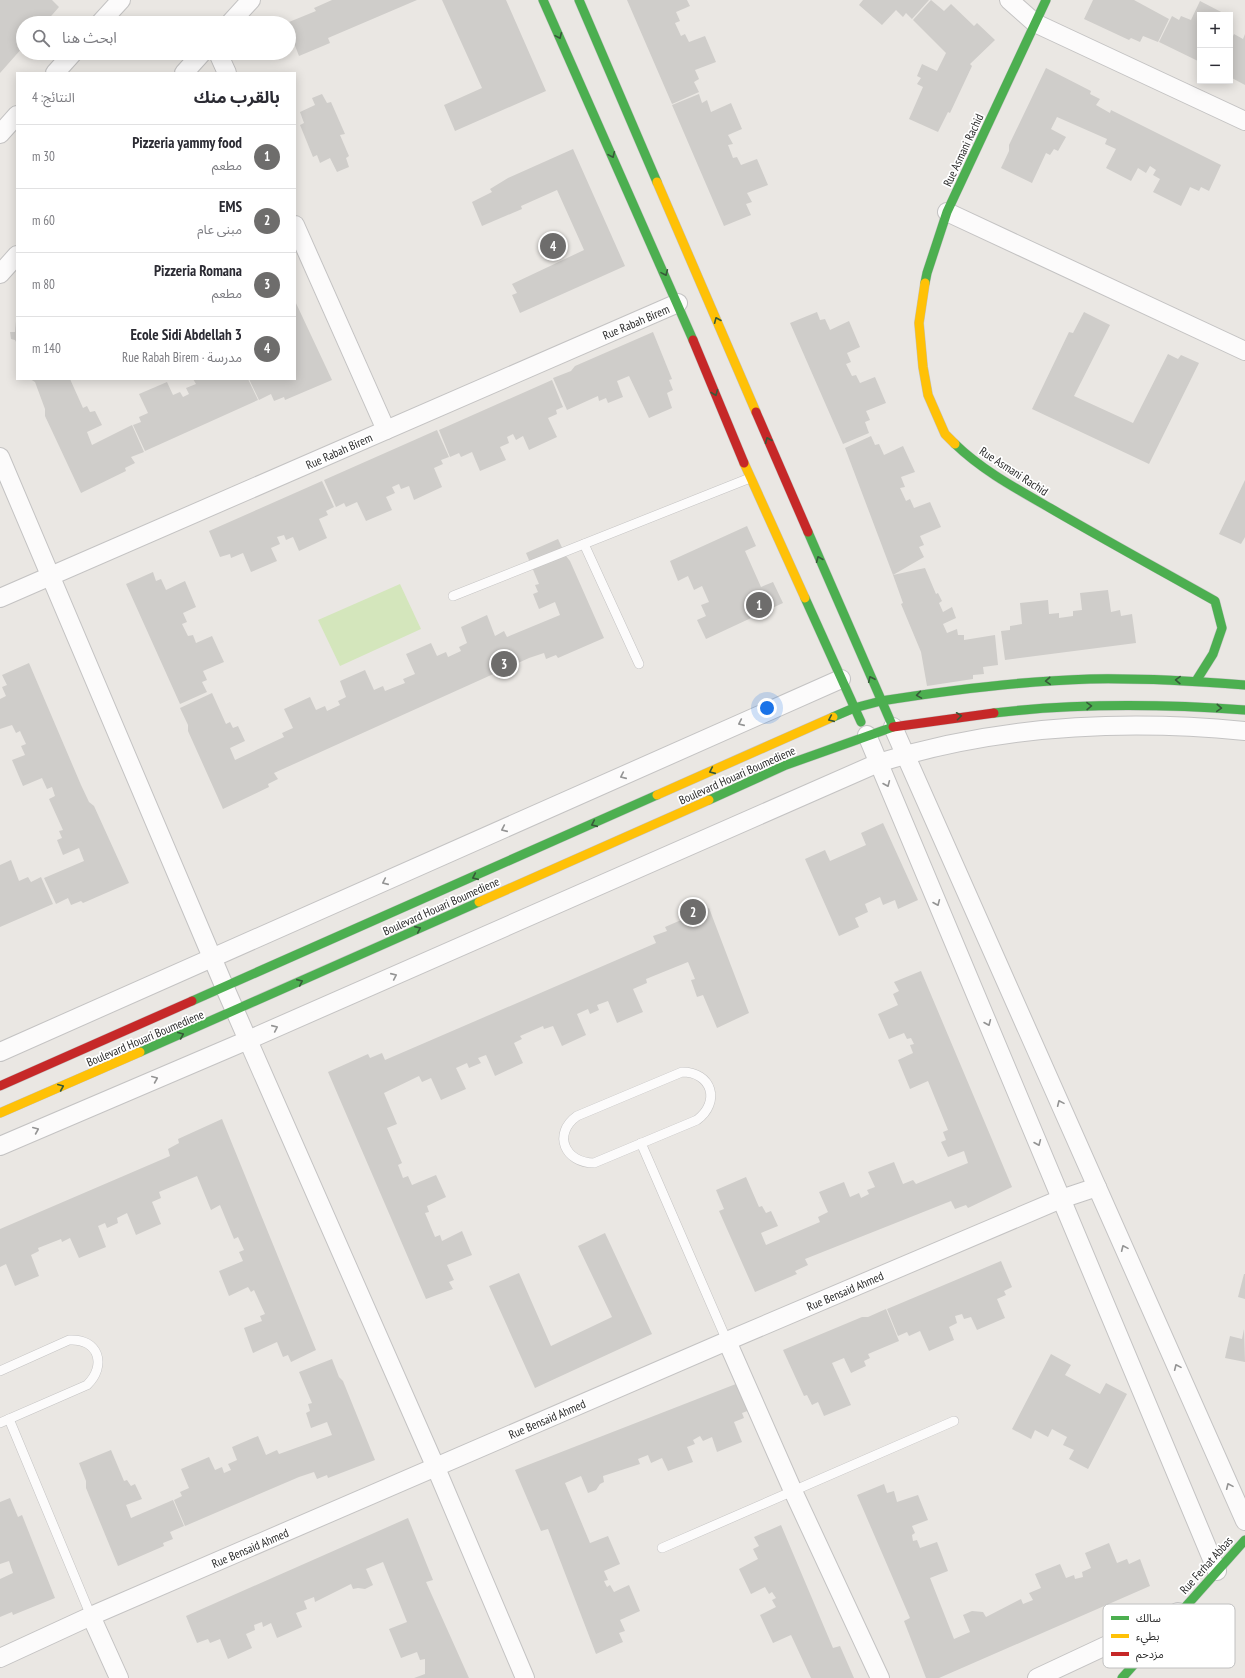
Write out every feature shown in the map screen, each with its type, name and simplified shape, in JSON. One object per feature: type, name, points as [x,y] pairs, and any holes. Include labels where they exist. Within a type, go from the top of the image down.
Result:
[{"type":"main road","points":[[544,0],[678,303],[750,478],[867,735]]},
{"type":"main road","points":[[580,0],[893,727]]},
{"type":"main road","name":"Rue Asmani Rachid","points":[[1046,0],[947,212],[927,273],[919,323],[923,367],[928,395],[945,434],[970,458],[998,477],[1070,520],[1215,601],[1222,628],[1214,654],[1196,681]]},
{"type":"main road","name":"Boulevard Houari Boumediene","points":[[0,1086],[225,988],[854,708],[881,701],[943,691],[1054,680],[1133,679],[1196,681],[1245,685]]},
{"type":"main road","name":"Boulevard Houari Boumediene","points":[[0,1113],[235,1011],[786,765],[867,735],[893,727],[953,717],[1013,710],[1073,706],[1133,705],[1245,710]]},
{"type":"main road","name":"Rue Ferhat Abbas","points":[[1187,1604],[1245,1540]]},
{"type":"main road","name":"Rue Ferhat Abbas","points":[[1122,1678],[1131,1668]]},
{"type":"street","points":[[106,16],[120,0]]},
{"type":"street","points":[[236,16],[251,0]]},
{"type":"street","points":[[1009,0],[1034,23],[1245,121]]},
{"type":"street","points":[[56,72],[67,60]]},
{"type":"street","points":[[185,72],[196,60]]},
{"type":"street","points":[[221,60],[227,72]]},
{"type":"street","points":[[0,134],[16,116]]},
{"type":"street","points":[[947,212],[1245,351]]},
{"type":"street","points":[[296,227],[386,430]]},
{"type":"street","points":[[0,274],[16,256]]},
{"type":"street","name":"Rue Rabah Birem","points":[[0,598],[678,303]]},
{"type":"street","points":[[0,458],[212,958],[436,1468],[525,1678]]},
{"type":"street","points":[[0,1052],[841,679]]},
{"type":"street","points":[[0,1146],[248,1040],[878,763],[960,742],[1038,731],[1106,726],[1195,726],[1245,731]]},
{"type":"street","points":[[893,727],[1245,1521]]},
{"type":"street","points":[[867,735],[1217,1571]]},
{"type":"street","name":"Rue Bensaid Ahmed","points":[[0,1658],[91,1616],[727,1341],[1061,1200],[1097,1187]]},
{"type":"street","points":[[727,1341],[793,1491],[880,1678]]},
{"type":"street","points":[[91,1616],[119,1678]]},
{"type":"street","points":[[1037,1678],[1103,1647]]},
{"type":"lane","points":[[453,596],[750,478]]},
{"type":"lane","points":[[584,544],[639,664]]},
{"type":"lane","points":[[682,1072],[690,1072],[699,1075],[706,1081],[710,1089],[711,1098],[709,1106],[704,1114],[697,1120],[641,1143],[594,1163],[586,1163],[577,1160],[570,1155],[565,1147],[565,1129],[577,1116],[682,1072]]},
{"type":"lane","points":[[641,1143],[727,1341]]},
{"type":"lane","points":[[0,1371],[69,1340],[77,1339],[85,1342],[92,1346],[96,1352],[99,1361],[98,1370],[94,1379],[87,1385],[4,1421],[91,1616]]},
{"type":"lane","points":[[662,1548],[954,1421]]},
{"type":"green space","points":[[400,584],[421,629],[340,666],[318,620]]},
{"type":"building","points":[[0,0],[52,0],[59,7],[51,16],[16,16],[16,55],[0,73]]},
{"type":"building","points":[[332,0],[417,0],[328,38],[330,43],[299,56],[296,48],[296,19],[316,11],[314,8]]},
{"type":"building","points":[[442,0],[506,0],[546,91],[455,131],[444,105],[482,88]]},
{"type":"building","points":[[627,0],[687,0],[690,6],[676,12],[680,21],[675,23],[681,36],[685,34],[689,42],[705,36],[716,62],[695,70],[699,79],[694,82],[699,92],[672,104]]},
{"type":"building","points":[[863,0],[929,0],[912,19],[906,13],[903,17],[896,10],[882,25],[859,5]]},
{"type":"building","points":[[931,0],[944,11],[951,4],[974,26],[977,23],[995,40],[970,64],[972,66],[950,113],[948,112],[938,132],[909,119],[923,87],[917,84],[921,78],[917,76],[922,64],[937,71],[946,53],[913,20]]},
{"type":"building","points":[[1093,0],[1134,0],[1169,19],[1158,42],[1143,36],[1140,42],[1131,38],[1129,40],[1084,19]]},
{"type":"building","points":[[1200,1],[1221,12],[1197,12],[1197,61],[1159,42],[1172,16],[1179,20],[1181,16],[1191,20]]},
{"type":"building","points":[[1234,34],[1243,39],[1245,34],[1245,85],[1233,79]]},
{"type":"building","points":[[1046,68],[1091,91],[1090,94],[1100,99],[1096,105],[1110,113],[1111,110],[1221,165],[1209,191],[1201,187],[1199,191],[1190,187],[1181,206],[1153,192],[1160,179],[1153,175],[1156,170],[1150,166],[1146,173],[1138,168],[1131,181],[1106,168],[1116,149],[1105,144],[1107,139],[1057,117],[1051,129],[1066,137],[1058,151],[1054,149],[1050,155],[1046,153],[1032,183],[1001,168],[1009,151],[1009,145]]},
{"type":"building","points":[[322,94],[327,103],[331,102],[345,134],[340,135],[349,156],[346,158],[349,167],[337,172],[330,158],[320,163],[317,155],[313,157],[300,125],[304,123],[300,112],[315,105],[312,98]]},
{"type":"building","points":[[699,94],[702,103],[707,100],[711,112],[731,103],[742,129],[728,135],[733,144],[728,145],[733,158],[737,157],[741,165],[757,159],[768,185],[747,193],[752,202],[746,204],[751,215],[724,226],[672,105]]},
{"type":"building","points":[[573,149],[625,266],[520,313],[512,295],[517,293],[512,284],[584,250],[557,190],[521,206],[522,209],[482,226],[472,202],[492,192],[490,189],[508,178]]},
{"type":"building","points":[[296,303],[332,380],[285,400],[284,397],[274,401],[271,394],[259,400],[249,380],[296,380]]},
{"type":"building","points":[[817,312],[820,320],[825,319],[830,330],[849,321],[860,347],[847,353],[851,362],[846,364],[852,376],[856,375],[860,383],[875,377],[886,403],[866,411],[870,420],[865,422],[869,433],[843,444],[790,323]]},
{"type":"building","points":[[1084,312],[1110,325],[1074,396],[1133,423],[1168,354],[1178,359],[1181,355],[1199,363],[1149,464],[1032,409],[1069,332],[1073,333]]},
{"type":"building","points":[[16,321],[16,342],[15,340],[11,339],[10,332],[15,332]]},
{"type":"building","points":[[653,332],[672,379],[669,380],[673,390],[667,393],[672,408],[649,418],[629,376],[617,381],[623,397],[608,403],[606,398],[599,401],[598,396],[567,410],[553,378],[571,371],[575,366]]},
{"type":"building","points":[[32,380],[70,380],[83,408],[87,406],[90,412],[95,411],[102,425],[87,432],[92,445],[132,425],[144,452],[131,457],[135,463],[125,468],[126,471],[81,493],[45,416],[45,409],[35,382]]},
{"type":"building","points":[[194,380],[248,380],[258,400],[145,451],[133,425],[141,422],[139,417],[148,413],[139,394],[167,382],[173,395],[180,392],[183,397],[189,394],[186,388],[196,384]]},
{"type":"building","points":[[552,380],[563,407],[556,410],[557,414],[548,418],[557,437],[529,450],[523,436],[516,440],[513,434],[507,437],[509,443],[500,447],[506,460],[480,471],[472,452],[461,457],[459,453],[450,457],[439,430]]},
{"type":"building","points":[[437,430],[449,457],[441,460],[443,464],[434,468],[442,487],[414,500],[409,486],[401,489],[399,484],[392,487],[395,493],[386,497],[392,510],[366,521],[357,502],[346,507],[344,503],[336,507],[324,480]]},
{"type":"building","points":[[871,436],[875,445],[879,444],[884,455],[903,446],[915,472],[901,477],[905,487],[900,488],[906,501],[910,499],[914,508],[930,502],[941,527],[920,536],[924,545],[919,547],[924,557],[893,575],[845,448]]},
{"type":"building","points":[[1245,480],[1245,537],[1241,544],[1219,534]]},
{"type":"building","points":[[322,481],[334,507],[326,511],[328,515],[319,519],[327,538],[299,551],[293,537],[286,540],[284,535],[277,537],[280,544],[271,548],[277,561],[251,572],[243,553],[231,558],[230,554],[220,557],[209,531]]},
{"type":"building","points":[[747,526],[756,546],[745,551],[761,587],[773,582],[783,603],[706,639],[697,620],[706,616],[701,605],[709,602],[702,586],[694,590],[688,576],[678,581],[670,561]]},
{"type":"building","points":[[558,539],[570,561],[604,638],[558,658],[556,655],[546,659],[544,653],[529,658],[274,773],[278,779],[268,784],[269,787],[223,809],[188,731],[188,725],[180,708],[212,693],[226,724],[230,722],[233,728],[238,726],[245,741],[230,748],[235,760],[284,737],[282,733],[293,728],[284,709],[310,697],[316,710],[325,706],[327,711],[340,705],[338,701],[346,697],[340,681],[365,670],[374,690],[383,686],[385,691],[405,683],[403,679],[415,674],[406,654],[431,643],[437,656],[446,652],[448,657],[461,651],[459,647],[467,643],[461,627],[487,615],[495,636],[504,631],[507,637],[560,615],[555,602],[539,609],[533,594],[538,592],[535,585],[539,584],[526,553]]},
{"type":"building","points":[[925,568],[936,594],[938,593],[942,601],[939,603],[943,612],[952,607],[956,618],[943,624],[947,633],[957,629],[958,635],[964,635],[964,640],[995,635],[998,665],[983,667],[984,674],[973,675],[973,679],[927,686],[921,652],[901,604],[903,603],[893,575]]},
{"type":"building","points":[[153,572],[156,581],[161,579],[166,590],[185,581],[196,607],[183,613],[187,622],[182,624],[188,636],[193,635],[196,643],[212,636],[224,662],[203,671],[207,680],[202,682],[207,692],[180,704],[126,584]]},
{"type":"building","points":[[1108,590],[1111,612],[1120,610],[1121,616],[1132,614],[1136,643],[1005,660],[1001,631],[1010,630],[1010,626],[1022,624],[1020,603],[1048,600],[1049,614],[1059,613],[1059,618],[1073,616],[1073,611],[1082,610],[1080,593]]},
{"type":"building","points":[[29,663],[81,785],[89,802],[94,806],[129,883],[83,903],[81,901],[71,905],[68,898],[56,904],[44,878],[84,861],[79,848],[63,855],[57,840],[62,838],[59,831],[63,830],[49,799],[55,796],[52,787],[47,789],[42,778],[23,786],[12,760],[25,755],[21,746],[26,744],[20,731],[16,733],[12,725],[0,729],[0,699],[6,696],[2,687],[7,685],[2,675]]},
{"type":"building","points":[[883,823],[918,900],[898,909],[895,900],[883,905],[880,897],[865,904],[868,912],[855,918],[859,927],[839,936],[805,859],[825,850],[830,861],[866,845],[861,833]]},
{"type":"building","points":[[11,860],[19,881],[28,877],[31,882],[41,877],[53,904],[0,927],[0,865]]},
{"type":"building","points":[[709,908],[749,1013],[717,1028],[703,995],[697,997],[691,980],[695,979],[688,962],[646,979],[647,983],[633,989],[643,1012],[617,1023],[608,1001],[597,1005],[599,1010],[590,1014],[588,1009],[577,1014],[586,1035],[562,1046],[553,1026],[544,1029],[543,1026],[520,1036],[522,1039],[514,1043],[523,1063],[495,1076],[486,1055],[478,1058],[481,1063],[469,1068],[467,1063],[456,1068],[466,1089],[441,1100],[431,1078],[422,1082],[419,1076],[384,1093],[397,1124],[387,1128],[402,1163],[398,1165],[403,1178],[408,1176],[412,1185],[436,1175],[446,1197],[427,1206],[429,1212],[425,1213],[435,1237],[440,1235],[442,1241],[462,1231],[472,1255],[447,1265],[454,1280],[449,1282],[453,1289],[426,1299],[328,1072],[368,1054],[370,1058],[382,1053],[385,1060],[656,943],[653,936],[667,931],[665,927]]},
{"type":"building","points":[[921,971],[1012,1187],[968,1208],[966,1205],[955,1209],[951,1201],[805,1259],[808,1265],[795,1271],[797,1274],[755,1292],[719,1211],[724,1209],[716,1190],[746,1177],[759,1207],[762,1206],[766,1213],[771,1211],[778,1226],[761,1233],[766,1245],[820,1222],[818,1217],[828,1212],[819,1192],[844,1182],[850,1197],[859,1193],[861,1198],[869,1194],[867,1190],[875,1187],[868,1172],[894,1162],[903,1184],[913,1180],[916,1184],[968,1163],[964,1151],[948,1157],[941,1142],[946,1140],[943,1132],[948,1130],[928,1081],[910,1089],[898,1060],[913,1053],[910,1045],[914,1044],[911,1038],[907,1039],[904,1033],[889,1039],[878,1014],[898,1005],[893,994],[899,991],[894,982]]},
{"type":"building","points":[[222,1119],[316,1350],[291,1362],[288,1355],[283,1357],[277,1342],[253,1353],[244,1328],[262,1321],[260,1316],[265,1314],[254,1290],[251,1292],[248,1287],[229,1296],[219,1271],[243,1261],[239,1252],[244,1250],[238,1237],[234,1239],[220,1205],[211,1210],[197,1176],[159,1192],[161,1198],[152,1202],[161,1224],[136,1235],[127,1213],[117,1218],[118,1223],[107,1228],[105,1223],[98,1226],[106,1247],[79,1258],[70,1238],[62,1242],[61,1239],[38,1248],[39,1251],[31,1255],[39,1276],[15,1286],[6,1264],[0,1267],[0,1229],[170,1156],[168,1149],[179,1143],[178,1139]]},
{"type":"building","points":[[605,1233],[652,1334],[535,1388],[489,1286],[519,1273],[551,1346],[612,1317],[578,1246]]},
{"type":"building","points":[[1001,1261],[1012,1287],[1004,1291],[1006,1295],[997,1299],[1005,1318],[977,1330],[971,1317],[964,1319],[962,1314],[955,1316],[957,1323],[949,1327],[954,1340],[929,1351],[920,1331],[909,1336],[907,1332],[898,1336],[887,1309]]},
{"type":"building","points":[[1245,1274],[1245,1299],[1238,1297]]},
{"type":"building","points":[[886,1309],[899,1341],[868,1354],[870,1358],[864,1361],[866,1366],[851,1373],[844,1358],[832,1363],[851,1405],[824,1416],[818,1402],[812,1405],[807,1395],[804,1396],[783,1350],[862,1317],[868,1317]]},
{"type":"building","points":[[1244,1329],[1245,1362],[1225,1358],[1230,1336],[1242,1339]]},
{"type":"building","points":[[1051,1354],[1071,1365],[1065,1375],[1100,1394],[1106,1383],[1127,1394],[1088,1469],[1069,1459],[1074,1450],[1063,1445],[1067,1437],[1052,1429],[1048,1437],[1035,1430],[1031,1439],[1012,1429]]},
{"type":"building","points":[[332,1359],[339,1377],[343,1381],[375,1460],[328,1478],[327,1475],[317,1479],[314,1472],[299,1477],[185,1526],[174,1500],[182,1496],[180,1492],[189,1488],[181,1469],[209,1457],[215,1470],[222,1467],[224,1473],[231,1470],[228,1464],[237,1460],[232,1447],[258,1436],[266,1455],[277,1450],[279,1454],[332,1435],[327,1422],[311,1428],[306,1413],[310,1411],[308,1404],[312,1403],[299,1372]]},
{"type":"building","points":[[741,1382],[753,1409],[742,1413],[744,1418],[734,1422],[742,1442],[717,1452],[712,1437],[703,1441],[700,1436],[693,1440],[695,1444],[687,1447],[693,1462],[668,1471],[662,1458],[651,1463],[648,1455],[638,1459],[640,1464],[603,1476],[604,1482],[600,1484],[596,1490],[588,1493],[581,1476],[565,1483],[590,1543],[608,1536],[620,1564],[604,1571],[608,1580],[604,1581],[607,1587],[610,1585],[614,1592],[629,1585],[640,1611],[620,1620],[625,1631],[619,1633],[623,1642],[596,1654],[548,1529],[541,1531],[515,1470]]},
{"type":"building","points":[[111,1450],[124,1481],[127,1480],[131,1486],[135,1484],[142,1499],[126,1505],[131,1518],[173,1500],[184,1526],[170,1532],[173,1539],[163,1543],[164,1546],[118,1566],[86,1488],[86,1481],[79,1463]]},
{"type":"building","points":[[884,1484],[887,1493],[894,1491],[897,1502],[918,1495],[928,1520],[912,1526],[915,1533],[912,1535],[913,1541],[917,1540],[920,1548],[937,1542],[948,1571],[930,1578],[954,1639],[970,1632],[963,1615],[972,1611],[983,1612],[986,1617],[1021,1599],[1023,1604],[1033,1600],[1029,1593],[1041,1588],[1035,1574],[1060,1564],[1066,1578],[1074,1575],[1075,1579],[1083,1577],[1082,1572],[1091,1568],[1085,1553],[1109,1543],[1117,1563],[1127,1559],[1129,1564],[1140,1559],[1150,1586],[1109,1604],[1103,1604],[1103,1606],[939,1678],[926,1678],[904,1621],[910,1618],[857,1495]]},
{"type":"building","points":[[10,1498],[18,1517],[22,1515],[55,1598],[13,1615],[12,1612],[0,1617],[0,1579],[13,1573],[9,1561],[0,1564],[0,1502]]},
{"type":"building","points":[[408,1518],[433,1580],[426,1582],[469,1678],[414,1678],[425,1674],[425,1659],[420,1660],[417,1652],[401,1658],[389,1629],[407,1622],[383,1562],[366,1569],[373,1585],[365,1589],[353,1589],[351,1584],[315,1602],[314,1597],[304,1601],[307,1609],[296,1613],[302,1627],[277,1638],[271,1623],[263,1627],[262,1622],[254,1625],[255,1630],[246,1634],[252,1648],[228,1659],[220,1639],[210,1643],[208,1639],[197,1643],[186,1616]]},
{"type":"building","points":[[781,1525],[833,1648],[840,1646],[854,1678],[811,1678],[791,1635],[773,1643],[760,1615],[776,1607],[772,1600],[776,1598],[772,1592],[769,1594],[765,1587],[751,1594],[739,1569],[758,1559],[753,1549],[759,1546],[754,1537]]},
{"type":"traffic: fast","points":[[543,0],[693,340]]},
{"type":"traffic: fast","points":[[579,0],[657,182]]},
{"type":"traffic: fast","points":[[925,283],[947,212],[1046,0]]},
{"type":"traffic: fast","points":[[955,444],[977,463],[1013,487],[1215,601],[1222,628],[1213,654],[1196,681]]},
{"type":"traffic: fast","points":[[709,800],[786,765],[893,727],[808,532]]},
{"type":"traffic: fast","points":[[805,598],[861,722]]},
{"type":"traffic: fast","points":[[881,701],[985,687],[1064,680],[1148,679],[1245,685]]},
{"type":"traffic: fast","points":[[833,717],[854,708],[881,701]]},
{"type":"traffic: fast","points":[[994,713],[1057,707],[1088,706],[1151,706],[1245,710]]},
{"type":"traffic: fast","points":[[192,1001],[657,795]]},
{"type":"traffic: fast","points":[[140,1052],[479,902]]},
{"type":"traffic: fast","points":[[1188,1604],[1245,1540]]},
{"type":"traffic: fast","points":[[1122,1678],[1131,1668]]},
{"type":"traffic: slow","points":[[657,182],[756,412]]},
{"type":"traffic: slow","points":[[925,283],[919,323],[923,367],[928,395],[945,434],[955,444]]},
{"type":"traffic: slow","points":[[744,463],[805,598]]},
{"type":"traffic: slow","points":[[657,795],[833,717]]},
{"type":"traffic: slow","points":[[479,902],[709,800]]},
{"type":"traffic: slow","points":[[0,1113],[140,1052]]},
{"type":"traffic: jam","points":[[693,340],[744,463]]},
{"type":"traffic: jam","points":[[756,412],[808,532]]},
{"type":"traffic: jam","points":[[893,727],[994,713]]},
{"type":"traffic: jam","points":[[0,1086],[192,1001]]},
{"type":"place","name":"Ecole Sidi Abdellah 3","points":[[553,246]]},
{"type":"place","name":"Pizzeria yammy food","points":[[759,605]]},
{"type":"place","name":"Pizzeria Romana","points":[[504,664]]},
{"type":"place","name":"EMS","points":[[693,912]]}]
